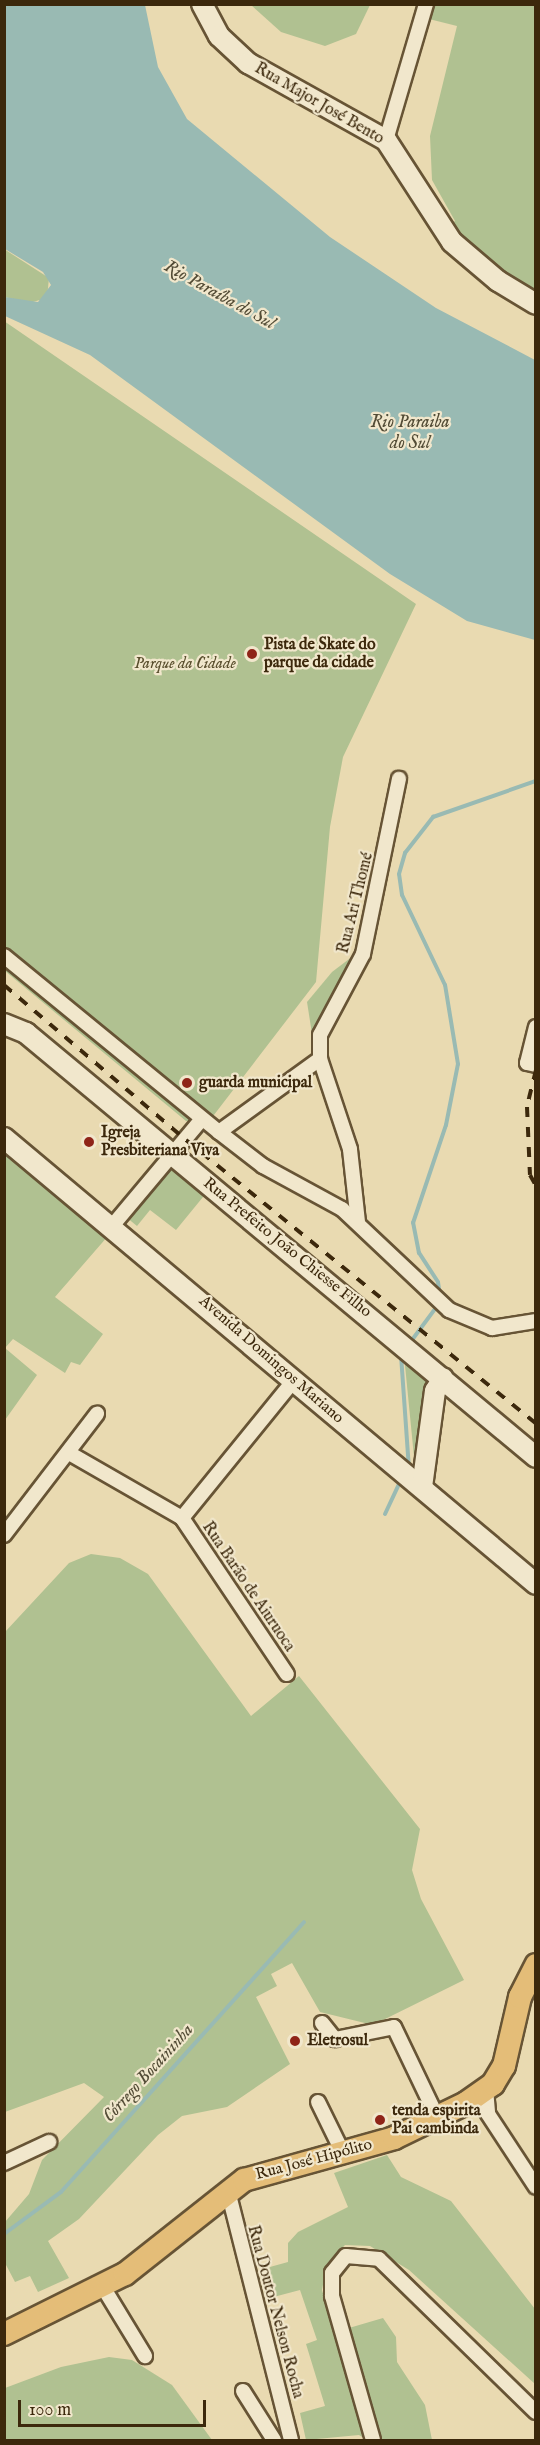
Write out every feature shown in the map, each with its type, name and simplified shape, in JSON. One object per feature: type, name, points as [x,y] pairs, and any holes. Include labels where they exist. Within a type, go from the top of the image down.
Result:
[{"type":"main road","name":"Rua Major José Bento","points":[[202,4],[219,36],[248,63],[386,141],[452,242],[498,281],[536,304]]},
{"type":"main road","name":"Rua Prefeito João Chiesse Filho","points":[[4,1024],[26,1034],[171,1156],[443,1377],[536,1457]]},
{"type":"main road","name":"Avenida Domingos Mariano","points":[[4,1138],[113,1225],[536,1584]]},
{"type":"main road","points":[[418,1484],[433,1399],[443,1377]]},
{"type":"main road","name":"Rua José Hipólito","points":[[4,2334],[103,2287],[228,2191],[255,2175],[343,2153],[438,2119],[466,2103],[486,2089],[504,2066],[520,1997],[536,1965]]},
{"type":"street","points":[[386,141],[426,4]]},
{"type":"street","name":"Rua Ari Thomé","points":[[321,1059],[324,1024],[353,977],[371,926],[399,779]]},
{"type":"street","points":[[4,956],[201,1120],[263,1166],[358,1222],[416,1283],[465,1319],[492,1328],[536,1321]]},
{"type":"street","points":[[536,1027],[527,1063],[536,1065]]},
{"type":"street","points":[[219,1132],[321,1059],[350,1149],[358,1222]]},
{"type":"street","points":[[113,1225],[201,1120]]},
{"type":"street","points":[[69,1453],[182,1518],[294,1380]]},
{"type":"street","points":[[4,1536],[97,1414]]},
{"type":"street","name":"Rua Barão de Aiuruoca","points":[[182,1518],[287,1674]]},
{"type":"street","points":[[322,2023],[335,2039],[394,2027],[438,2119]]},
{"type":"street","points":[[486,2089],[488,2114],[536,2187]]},
{"type":"street","points":[[318,2102],[343,2153]]},
{"type":"street","points":[[466,2103],[488,2114]]},
{"type":"street","points":[[4,2163],[49,2142]]},
{"type":"street","name":"Rua Doutor Nelson Rocha","points":[[228,2191],[291,2440]]},
{"type":"street","points":[[373,2440],[332,2296],[332,2272],[346,2256],[379,2259],[536,2412]]},
{"type":"street","points":[[103,2287],[145,2356]]},
{"type":"street","points":[[243,2391],[274,2440]]},
{"type":"green space","points":[[251,5],[370,5],[356,34],[325,46],[281,32]]},
{"type":"green space","points":[[433,5],[535,5],[535,297],[515,287],[448,226],[455,221],[432,180],[430,136],[457,26],[429,19]]},
{"type":"green space","points":[[4,249],[49,278],[47,298],[29,303],[5,297]]},
{"type":"green space","name":"Parque da Cidade","points":[[4,321],[416,604],[343,757],[330,827],[316,982],[207,1124],[186,1121],[5,971]]},
{"type":"green space","points":[[361,950],[318,1036],[312,1034],[307,1002],[332,972]]},
{"type":"green space","points":[[5,1151],[108,1236],[55,1297],[103,1334],[80,1365],[71,1362],[65,1373],[13,1339],[5,1348]]},
{"type":"green space","points":[[175,1156],[212,1186],[176,1230],[150,1210],[137,1226],[126,1217]]},
{"type":"green space","points":[[5,1348],[37,1375],[5,1420]]},
{"type":"green space","points":[[404,1355],[429,1373],[415,1467]]},
{"type":"green space","points":[[91,1554],[120,1558],[148,1574],[251,1716],[299,1676],[420,1829],[412,1870],[421,1899],[464,1980],[373,2025],[320,2012],[292,1963],[271,1974],[277,1986],[256,1997],[290,2064],[227,2107],[182,2116],[158,2135],[79,2219],[48,2241],[69,2278],[38,2292],[30,2276],[15,2282],[5,2263],[5,2222],[29,2194],[42,2160],[104,2097],[84,2083],[5,2112],[5,1632],[69,1563]]},
{"type":"green space","points":[[387,2155],[401,2177],[451,2201],[535,2309],[535,2384],[409,2270],[370,2246],[345,2245],[327,2264],[322,2290],[367,2440],[359,2435],[306,2440],[300,2413],[325,2406],[306,2344],[317,2340],[300,2290],[266,2299],[259,2270],[288,2262],[288,2243],[298,2232],[348,2207],[334,2173]]},
{"type":"green space","points":[[383,2318],[396,2337],[397,2362],[425,2405],[432,2440],[381,2440],[349,2328]]},
{"type":"green space","points":[[109,2357],[132,2360],[172,2385],[212,2440],[5,2440],[5,2388],[61,2367]]},
{"type":"water","name":"Rio Paraiba do Sul","points":[[5,4],[145,5],[158,67],[187,119],[330,237],[436,308],[535,360],[535,640],[467,621],[390,574],[90,355],[5,316],[5,297],[38,302],[51,285],[43,272],[5,249]]},
{"type":"waterway","points":[[440,1295],[438,1282],[419,1253],[413,1223],[446,1125],[458,1064],[445,985],[402,895],[399,874],[405,853],[433,817],[536,781]]},
{"type":"waterway","points":[[409,1344],[438,1305]]},
{"type":"waterway","points":[[401,1355],[409,1469]]},
{"type":"waterway","points":[[385,1514],[401,1480]]},
{"type":"waterway","name":"Córrego Bocaininha","points":[[4,2234],[61,2192],[304,1922]]},
{"type":"railway","points":[[4,985],[186,1140],[536,1423]]},
{"type":"railway","points":[[536,1070],[527,1107],[530,1175],[536,1186]]},
{"type":"place","name":"Pista de Skate do parque da cidade","points":[[252,654]]},
{"type":"place","name":"guarda municipal","points":[[187,1083]]},
{"type":"place","name":"Igreja Presbiteriana Viva","points":[[89,1142]]},
{"type":"place","name":"Eletrosul","points":[[295,2041]]},
{"type":"place","name":"tenda espirita Pai cambinda","points":[[380,2120]]},
{"type":"water label","name":"Rio Paraíba do Sul","points":[[219,296]]}]
